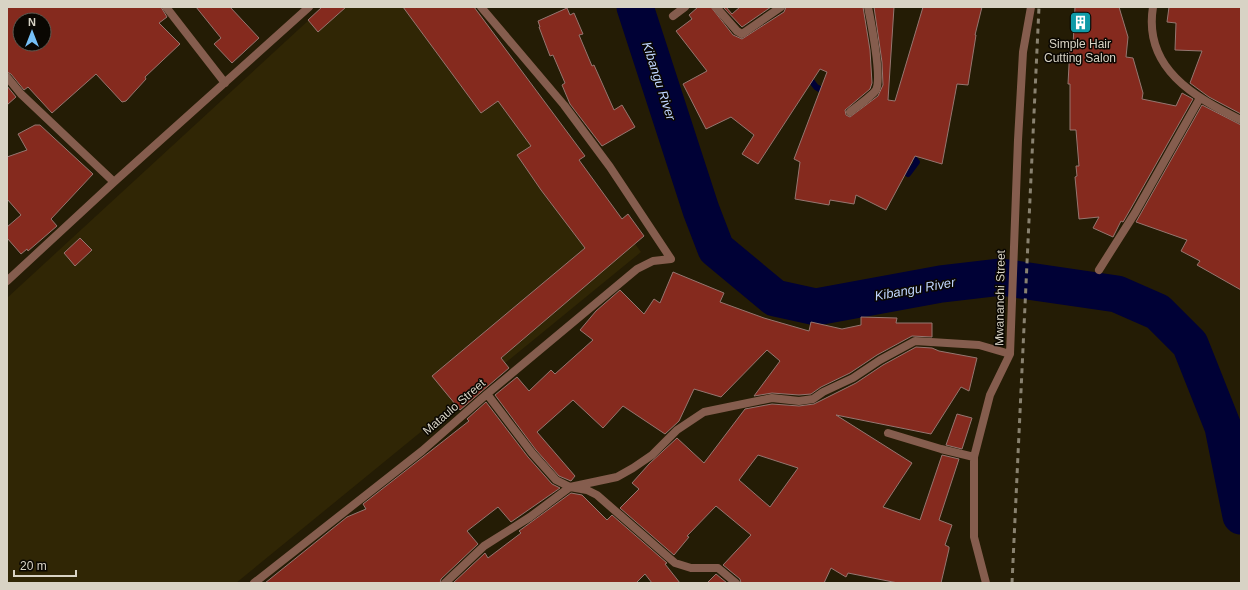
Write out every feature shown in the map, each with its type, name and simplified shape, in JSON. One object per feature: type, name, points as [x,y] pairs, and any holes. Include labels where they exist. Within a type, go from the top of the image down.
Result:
[{"type":"street","points":[[166,7],[225,83]]},
{"type":"street","points":[[7,281],[114,182],[310,7]]},
{"type":"street","name":"Mataulo Street","points":[[254,583],[422,451],[487,394],[637,269],[653,261],[671,259],[610,167],[564,105],[481,7]]},
{"type":"street","points":[[674,16],[685,7]]},
{"type":"street","points":[[716,7],[736,31],[742,34],[781,7]]},
{"type":"street","points":[[850,112],[875,92],[877,83],[876,61],[868,7]]},
{"type":"street","name":"Mwananchi Street","points":[[986,583],[974,536],[974,457],[990,395],[1010,354],[1012,327],[1013,247],[1023,60],[1031,7]]},
{"type":"street","points":[[1153,7],[1152,31],[1156,51],[1162,62],[1177,78],[1200,98],[1241,120]]},
{"type":"street","points":[[7,77],[21,94],[114,182]]},
{"type":"street","points":[[1099,270],[1135,213],[1200,98]]},
{"type":"street","points":[[445,583],[484,546],[530,517],[570,487],[617,477],[652,455],[677,430],[704,412],[772,398],[799,401],[813,399],[823,392],[853,378],[880,360],[915,341],[980,345],[1010,354]]},
{"type":"street","points":[[487,394],[546,471],[556,480],[570,487],[588,490],[597,495],[675,563],[691,568],[718,568],[736,583]]},
{"type":"street","points":[[888,433],[942,450],[974,457]]},
{"type":"shaded area","points":[[323,7],[461,7],[641,252],[236,583],[7,583],[7,298]]},
{"type":"building","points":[[7,7],[161,7],[167,17],[159,23],[180,44],[145,77],[146,79],[126,101],[122,102],[96,74],[52,113],[28,87],[24,90],[11,74],[7,72]]},
{"type":"building","points":[[196,7],[230,7],[259,38],[232,63],[214,44],[221,38]]},
{"type":"building","points":[[322,7],[346,7],[318,32],[308,20]]},
{"type":"building","points":[[403,7],[474,7],[585,156],[579,160],[622,219],[628,214],[644,236],[501,358],[509,368],[460,410],[432,376],[585,248],[541,190],[517,155],[531,146],[498,101],[481,113]]},
{"type":"building","points":[[698,7],[711,7],[733,35],[742,39],[784,12],[786,7],[863,7],[870,50],[872,83],[870,89],[845,110],[846,115],[850,117],[878,96],[883,85],[882,62],[874,7],[894,7],[888,100],[895,101],[923,7],[982,7],[975,35],[968,85],[957,84],[942,164],[915,156],[886,210],[856,195],[854,204],[830,200],[829,205],[795,199],[800,162],[794,159],[827,72],[820,69],[758,164],[742,154],[754,135],[731,117],[706,129],[683,84],[707,71],[676,31],[692,19],[689,15]]},
{"type":"building","points":[[723,7],[726,7],[732,14],[740,7],[771,7],[742,27]]},
{"type":"building","points":[[1075,7],[1119,7],[1128,37],[1126,57],[1133,58],[1143,93],[1142,99],[1176,106],[1182,93],[1193,99],[1113,237],[1093,228],[1099,217],[1079,219],[1075,177],[1077,176],[1076,166],[1079,166],[1076,130],[1070,130],[1070,84],[1068,84],[1070,46],[1073,46]]},
{"type":"building","points":[[1169,7],[1241,7],[1241,114],[1209,97],[1190,83],[1202,51],[1175,50],[1176,23],[1167,22]]},
{"type":"building","points":[[567,8],[570,15],[574,13],[583,34],[579,35],[592,66],[594,65],[614,110],[622,105],[635,127],[602,146],[570,104],[562,85],[565,83],[553,55],[550,56],[539,27],[538,21]]},
{"type":"building","points":[[7,86],[16,97],[7,105]]},
{"type":"building","points":[[1202,105],[1241,125],[1241,290],[1197,265],[1200,261],[1181,251],[1187,240],[1136,222]]},
{"type":"building","points":[[35,125],[40,125],[93,174],[51,219],[57,226],[28,251],[27,249],[21,254],[7,238],[7,227],[21,215],[7,199],[7,157],[27,150],[18,134]]},
{"type":"building","points":[[80,238],[92,250],[75,266],[64,253]]},
{"type":"building","points":[[673,272],[724,293],[720,302],[764,318],[809,331],[811,322],[842,329],[861,325],[861,317],[897,318],[896,323],[932,323],[932,337],[912,336],[877,355],[850,373],[821,387],[811,394],[799,395],[772,393],[754,396],[780,361],[767,350],[721,397],[694,389],[679,421],[665,434],[623,406],[603,428],[573,400],[537,432],[575,476],[571,481],[559,476],[536,450],[495,395],[517,377],[529,391],[551,370],[555,374],[593,340],[580,330],[596,311],[620,290],[644,314],[654,299],[660,303]]},
{"type":"building","points":[[916,347],[932,348],[939,351],[977,358],[969,391],[961,387],[931,434],[836,415],[912,463],[883,507],[920,520],[942,455],[959,459],[939,520],[952,525],[945,545],[949,547],[949,549],[941,583],[898,583],[848,573],[846,577],[831,568],[824,583],[741,583],[740,579],[723,565],[751,535],[716,506],[687,536],[689,537],[674,555],[620,508],[639,489],[632,483],[649,464],[677,438],[704,463],[745,409],[772,404],[799,406],[814,404],[856,383],[883,365]],"holes":[[[758,455],[798,468],[770,507],[739,480]]]},
{"type":"building","points":[[486,402],[528,457],[552,484],[560,488],[511,522],[498,507],[467,531],[478,544],[441,579],[440,583],[265,583],[347,517],[366,509],[363,504],[469,421],[467,419]]},
{"type":"building","points":[[957,414],[972,418],[962,449],[946,445]]},
{"type":"building","points":[[571,493],[582,495],[607,520],[612,515],[667,563],[665,564],[680,583],[652,583],[645,574],[636,583],[453,583],[485,553],[488,558],[521,533],[519,531]]},
{"type":"building","points":[[716,574],[727,583],[707,583]]},
{"type":"waterway","name":"Kibangu River","points":[[635,7],[701,210],[716,249],[775,298],[816,307],[941,284],[1001,277],[1117,294],[1158,312],[1190,344],[1223,427],[1241,516]]},
{"type":"waterway","points":[[807,75],[816,87],[827,93]]},
{"type":"waterway","points":[[908,174],[917,162],[910,153]]},
{"type":"railway","points":[[1012,583],[1039,7]]},
{"type":"place","name":"Simple Hair Cutting Salon","points":[[1080,23]]}]
